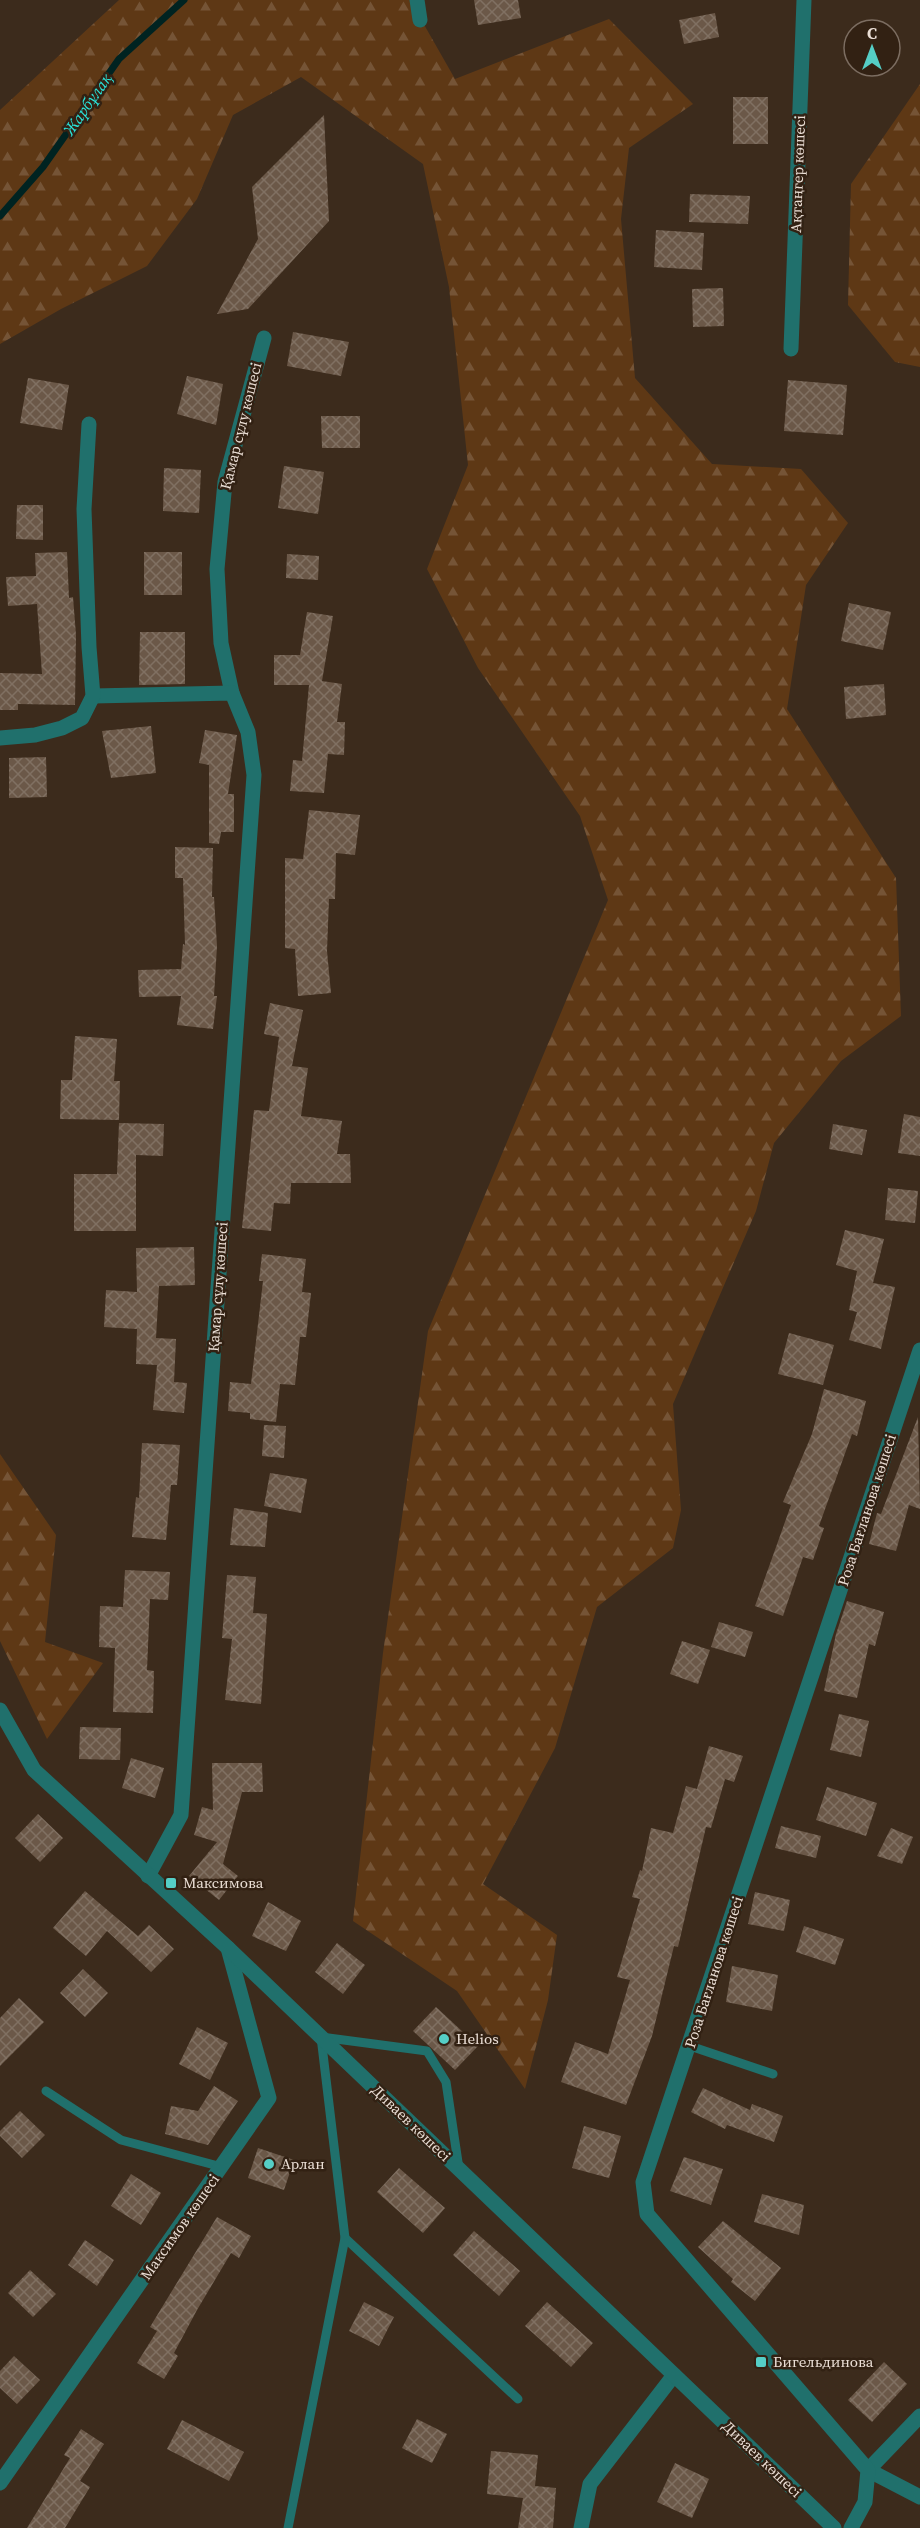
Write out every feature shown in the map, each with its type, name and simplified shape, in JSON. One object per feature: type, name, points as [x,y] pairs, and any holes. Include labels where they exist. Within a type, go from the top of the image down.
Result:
[{"type":"street","points":[[417,0],[420,21]]},
{"type":"street","name":"Ақтаңгер көшесі","points":[[791,348],[804,0]]},
{"type":"street","name":"Қамар сұлу көшесі","points":[[148,1876],[181,1815],[254,775],[248,732],[232,693],[221,643],[217,569],[224,492],[264,338]]},
{"type":"street","points":[[0,738],[35,735],[62,728],[82,718],[93,696],[84,509],[89,424]]},
{"type":"street","points":[[93,696],[232,693]]},
{"type":"street","name":"Роза Бағланова көшесі","points":[[868,2470],[647,2214],[643,2182],[920,1350]]},
{"type":"street","name":"Диваев көшесі","points":[[0,1710],[34,1770],[228,1948],[834,2528]]},
{"type":"street","name":"Максимов көшесі","points":[[0,2483],[269,2098],[228,1948]]},
{"type":"street","points":[[581,2528],[590,2484],[674,2375]]},
{"type":"street","points":[[851,2528],[865,2502],[868,2470],[920,2416]]},
{"type":"street","points":[[868,2470],[920,2497]]},
{"type":"lane","points":[[288,2528],[345,2238],[321,2037],[427,2051],[446,2082],[459,2169]]},
{"type":"lane","points":[[690,2046],[773,2074]]},
{"type":"lane","points":[[46,2091],[121,2140],[222,2167]]},
{"type":"lane","points":[[345,2238],[518,2399]]},
{"type":"green space","points":[[119,0],[410,0],[455,79],[609,19],[693,104],[629,148],[621,219],[635,378],[712,464],[801,469],[848,523],[806,585],[787,709],[896,878],[901,1016],[841,1061],[774,1143],[756,1211],[673,1404],[681,1510],[673,1548],[597,1607],[555,1748],[483,1884],[557,1935],[548,2000],[525,2089],[457,1991],[353,1921],[383,1653],[428,1331],[608,900],[580,816],[478,668],[427,569],[468,465],[449,287],[423,164],[301,77],[233,115],[197,199],[147,266],[61,309],[0,344],[0,110]]},
{"type":"green space","points":[[920,84],[920,367],[895,362],[848,305],[851,184]]},
{"type":"green space","points":[[0,1454],[56,1535],[45,1642],[103,1663],[47,1739],[0,1641]]},
{"type":"building","points":[[474,0],[518,0],[521,18],[478,25]]},
{"type":"building","points":[[715,13],[719,37],[684,44],[679,20]]},
{"type":"building","points":[[733,97],[768,97],[768,144],[733,144]]},
{"type":"building","points":[[324,115],[329,221],[248,309],[217,314],[258,239],[252,187]]},
{"type":"building","points":[[690,194],[750,196],[748,224],[689,222]]},
{"type":"building","points":[[656,230],[704,233],[702,270],[654,267]]},
{"type":"building","points":[[723,288],[724,326],[693,327],[692,289]]},
{"type":"building","points":[[293,332],[349,342],[341,376],[287,366]]},
{"type":"building","points":[[187,376],[223,384],[216,425],[177,414]]},
{"type":"building","points":[[28,378],[69,385],[62,430],[20,423]]},
{"type":"building","points":[[788,380],[847,385],[843,435],[784,431]]},
{"type":"building","points":[[321,416],[360,416],[360,448],[322,448]]},
{"type":"building","points":[[284,466],[324,472],[318,514],[278,508]]},
{"type":"building","points":[[164,468],[201,470],[199,513],[163,511]]},
{"type":"building","points":[[17,505],[43,505],[43,540],[16,539]]},
{"type":"building","points":[[67,552],[69,598],[73,597],[76,635],[75,705],[18,704],[18,710],[0,710],[0,673],[42,674],[37,604],[8,606],[6,577],[36,576],[35,553]]},
{"type":"building","points":[[144,552],[182,552],[182,595],[144,595]]},
{"type":"building","points":[[287,554],[319,556],[318,580],[286,578]]},
{"type":"building","points":[[849,603],[891,612],[883,650],[841,641]]},
{"type":"building","points":[[307,612],[333,616],[322,681],[342,684],[337,722],[345,722],[344,755],[328,754],[324,793],[290,791],[293,760],[302,761],[309,685],[274,685],[274,655],[300,655]]},
{"type":"building","points":[[140,632],[185,632],[185,684],[139,685]]},
{"type":"building","points":[[884,684],[886,715],[846,719],[844,687]]},
{"type":"building","points":[[151,726],[156,773],[111,778],[102,731]]},
{"type":"building","points":[[205,730],[237,735],[228,794],[234,794],[234,832],[221,832],[219,844],[209,843],[209,765],[199,763]]},
{"type":"building","points":[[46,757],[47,797],[9,798],[9,758]]},
{"type":"building","points":[[309,810],[360,815],[355,855],[336,853],[335,899],[329,899],[327,951],[331,993],[298,996],[295,949],[285,948],[285,858],[303,859]]},
{"type":"building","points":[[175,847],[213,848],[212,897],[214,897],[217,946],[214,996],[217,996],[213,1029],[177,1025],[181,996],[139,997],[138,970],[181,969],[183,944],[185,945],[183,878],[175,878]]},
{"type":"building","points":[[270,1003],[303,1010],[292,1066],[308,1068],[301,1116],[342,1121],[337,1154],[350,1154],[351,1183],[291,1183],[290,1204],[274,1203],[271,1231],[242,1228],[254,1110],[269,1111],[279,1037],[264,1034]]},
{"type":"building","points":[[75,1036],[117,1039],[114,1081],[120,1081],[119,1120],[60,1119],[61,1080],[72,1080]]},
{"type":"building","points":[[904,1114],[920,1117],[920,1156],[898,1153]]},
{"type":"building","points":[[119,1123],[164,1124],[163,1156],[136,1155],[136,1231],[74,1231],[74,1174],[117,1174]]},
{"type":"building","points":[[833,1124],[867,1130],[862,1155],[829,1149]]},
{"type":"building","points":[[888,1188],[918,1191],[915,1223],[885,1220]]},
{"type":"building","points":[[845,1230],[884,1239],[873,1283],[895,1287],[881,1349],[849,1340],[857,1312],[849,1310],[857,1271],[836,1265]]},
{"type":"building","points":[[194,1247],[195,1285],[159,1286],[156,1338],[176,1339],[174,1382],[187,1383],[184,1413],[153,1410],[157,1365],[136,1364],[137,1329],[104,1327],[106,1290],[137,1292],[136,1248]]},
{"type":"building","points":[[262,1254],[306,1259],[302,1292],[311,1293],[306,1337],[300,1337],[295,1385],[280,1384],[276,1422],[250,1419],[250,1413],[228,1411],[230,1382],[251,1384],[263,1281],[259,1281]]},
{"type":"building","points":[[789,1333],[834,1345],[823,1385],[778,1374]]},
{"type":"building","points":[[824,1389],[866,1401],[857,1436],[852,1434],[819,1526],[824,1528],[813,1560],[803,1557],[783,1616],[755,1606],[791,1505],[783,1502],[812,1434]]},
{"type":"building","points":[[918,1417],[920,1509],[909,1505],[896,1551],[869,1544],[877,1513],[881,1514]]},
{"type":"building","points":[[264,1425],[286,1426],[284,1458],[262,1456]]},
{"type":"building","points":[[142,1443],[180,1445],[177,1485],[171,1485],[166,1540],[132,1537],[136,1497],[139,1498]]},
{"type":"building","points":[[270,1473],[307,1479],[301,1513],[264,1506]]},
{"type":"building","points":[[234,1508],[268,1513],[265,1547],[230,1545]]},
{"type":"building","points":[[125,1570],[170,1572],[168,1600],[150,1599],[147,1670],[154,1671],[153,1713],[113,1712],[115,1648],[99,1647],[100,1606],[123,1607]]},
{"type":"building","points":[[227,1575],[256,1577],[253,1613],[267,1614],[261,1704],[225,1700],[232,1639],[222,1638]]},
{"type":"building","points":[[847,1601],[884,1612],[875,1646],[869,1644],[857,1698],[824,1691],[836,1634]]},
{"type":"building","points":[[719,1622],[753,1632],[745,1657],[711,1647]]},
{"type":"building","points":[[682,1641],[710,1650],[698,1684],[670,1674]]},
{"type":"building","points":[[839,1714],[869,1721],[861,1757],[830,1750]]},
{"type":"building","points":[[80,1727],[121,1728],[120,1760],[79,1759]]},
{"type":"building","points":[[709,1746],[743,1756],[734,1782],[725,1779],[711,1828],[706,1827],[678,1947],[674,1946],[652,2036],[626,2105],[561,2082],[575,2042],[608,2054],[630,1980],[617,1977],[640,1899],[632,1897],[640,1870],[642,1871],[651,1828],[673,1833],[686,1786],[697,1789]]},
{"type":"building","points":[[131,1758],[164,1768],[155,1798],[122,1788]]},
{"type":"building","points":[[212,1763],[262,1763],[263,1792],[242,1792],[223,1864],[238,1876],[219,1900],[189,1876],[217,1842],[194,1835],[202,1807],[213,1810]]},
{"type":"building","points":[[827,1787],[877,1803],[866,1836],[816,1820]]},
{"type":"building","points":[[38,1814],[63,1838],[40,1862],[15,1838]]},
{"type":"building","points":[[781,1826],[821,1836],[816,1858],[775,1848]]},
{"type":"building","points":[[891,1828],[913,1837],[902,1864],[877,1856]]},
{"type":"building","points":[[85,1891],[138,1936],[149,1925],[174,1949],[151,1972],[107,1931],[86,1956],[53,1928]]},
{"type":"building","points":[[755,1892],[790,1900],[784,1931],[748,1924]]},
{"type":"building","points":[[268,1902],[301,1921],[286,1951],[252,1936]]},
{"type":"building","points":[[804,1926],[844,1939],[835,1965],[796,1952]]},
{"type":"building","points":[[337,1943],[365,1965],[343,1994],[315,1972]]},
{"type":"building","points":[[732,1966],[778,1975],[772,2011],[726,2002]]},
{"type":"building","points":[[83,1969],[108,1993],[85,2017],[60,1993]]},
{"type":"building","points":[[19,1998],[44,2022],[0,2066],[0,2018]]},
{"type":"building","points":[[436,2007],[478,2046],[455,2070],[413,2031]]},
{"type":"building","points":[[197,2027],[228,2043],[210,2080],[179,2064]]},
{"type":"building","points":[[214,2086],[238,2101],[208,2145],[165,2134],[171,2106],[198,2111]]},
{"type":"building","points":[[703,2088],[750,2110],[752,2104],[783,2116],[774,2142],[727,2125],[725,2129],[691,2112]]},
{"type":"building","points":[[20,2111],[45,2135],[22,2158],[0,2136],[0,2131]]},
{"type":"building","points":[[584,2126],[621,2136],[609,2178],[572,2168]]},
{"type":"building","points":[[258,2148],[294,2160],[284,2190],[248,2178]]},
{"type":"building","points":[[684,2157],[723,2169],[711,2205],[670,2191]]},
{"type":"building","points":[[399,2168],[445,2208],[423,2233],[377,2192]]},
{"type":"building","points":[[131,2174],[161,2193],[141,2225],[111,2206]]},
{"type":"building","points":[[762,2194],[804,2205],[799,2235],[754,2222]]},
{"type":"building","points":[[217,2217],[251,2236],[239,2258],[231,2253],[174,2353],[178,2356],[164,2379],[137,2363],[157,2331],[150,2327]]},
{"type":"building","points":[[723,2221],[781,2268],[755,2301],[731,2282],[733,2279],[698,2247]]},
{"type":"building","points":[[474,2231],[520,2271],[499,2296],[453,2255]]},
{"type":"building","points":[[85,2240],[114,2260],[97,2286],[68,2265]]},
{"type":"building","points":[[30,2270],[56,2294],[33,2317],[8,2293]]},
{"type":"building","points":[[364,2302],[394,2317],[379,2346],[349,2331]]},
{"type":"building","points":[[547,2302],[593,2343],[571,2367],[525,2326]]},
{"type":"building","points":[[14,2356],[40,2380],[17,2404],[0,2388],[0,2371]]},
{"type":"building","points":[[884,2362],[907,2384],[872,2422],[848,2400]]},
{"type":"building","points":[[417,2419],[447,2434],[432,2463],[402,2448]]},
{"type":"building","points":[[182,2420],[244,2452],[229,2481],[167,2449]]},
{"type":"building","points":[[81,2429],[104,2444],[80,2481],[90,2487],[65,2528],[27,2528],[70,2458],[64,2455]]},
{"type":"building","points":[[491,2451],[538,2455],[535,2486],[556,2488],[553,2528],[518,2528],[523,2498],[487,2494]]},
{"type":"building","points":[[675,2463],[709,2479],[692,2518],[657,2502]]},
{"type":"waterway","name":"Жарбұлақ","points":[[0,216],[43,167],[119,59],[184,0]]},
{"type":"place","name":"Максимова","points":[[171,1883]]},
{"type":"place","name":"Helios","points":[[444,2039]]},
{"type":"place","name":"Арлан","points":[[269,2164]]},
{"type":"place","name":"Бигельдинова","points":[[761,2362]]}]
